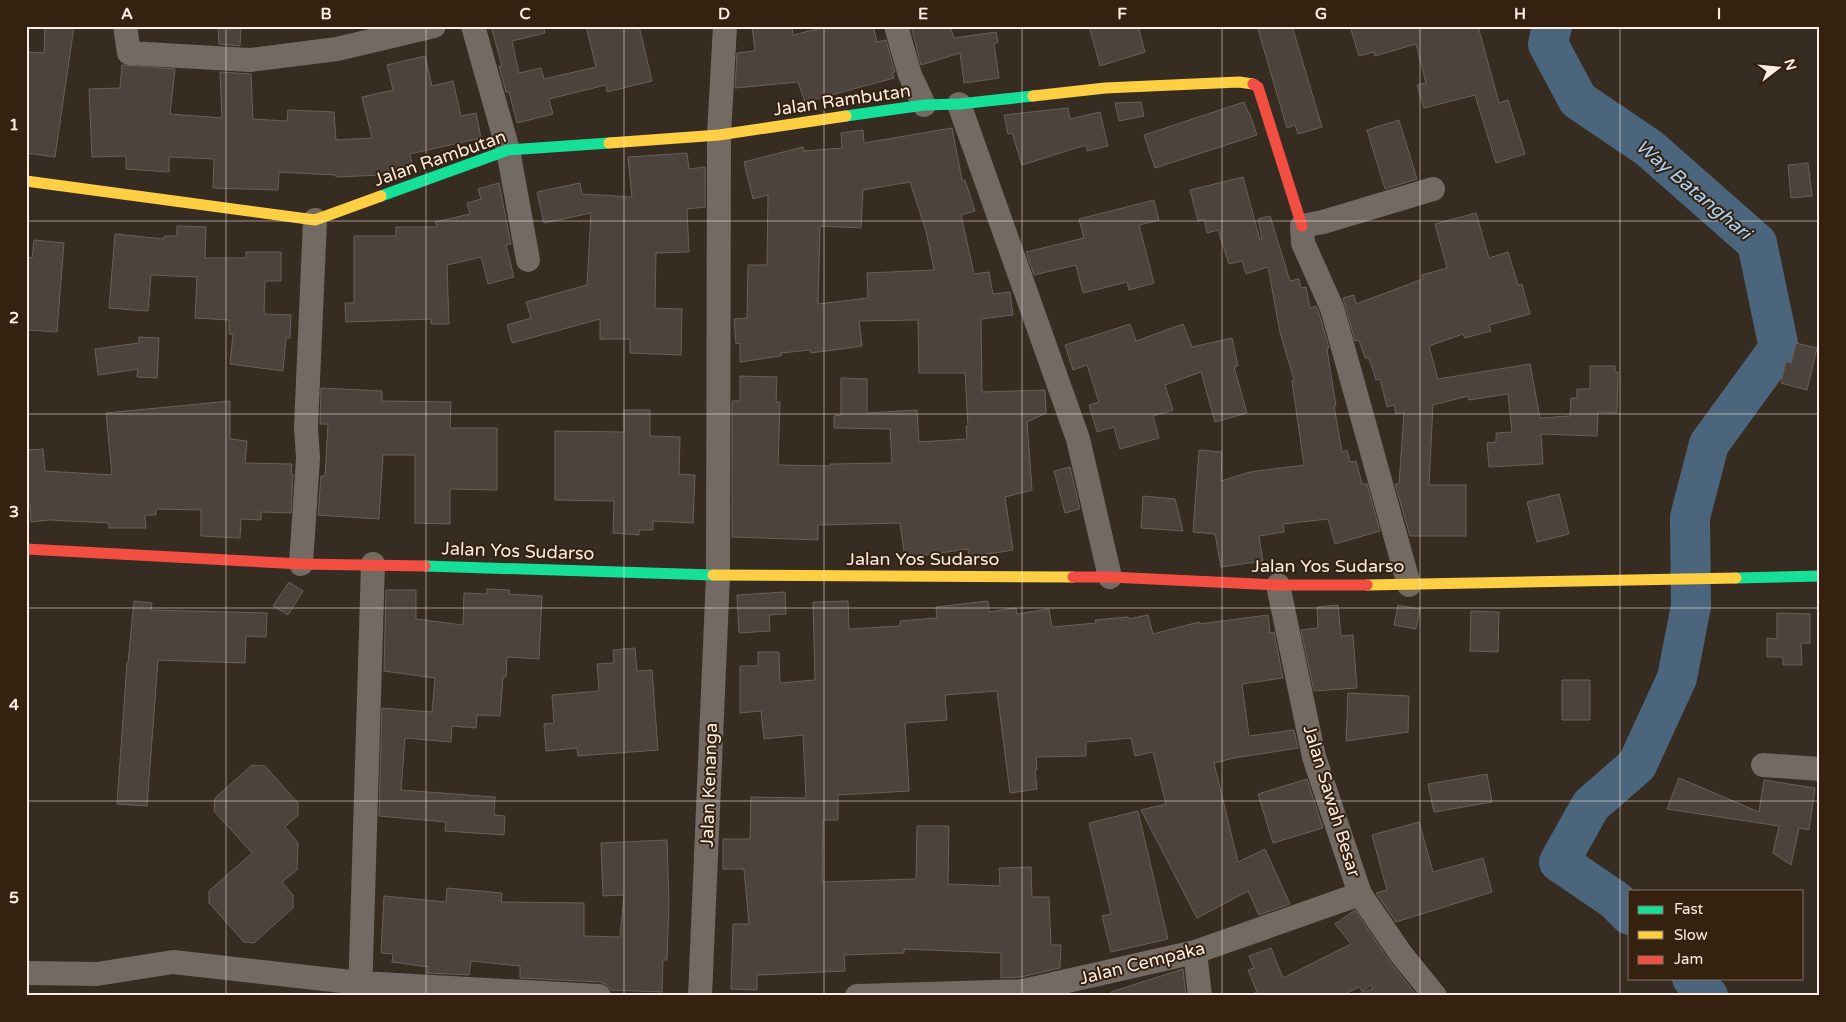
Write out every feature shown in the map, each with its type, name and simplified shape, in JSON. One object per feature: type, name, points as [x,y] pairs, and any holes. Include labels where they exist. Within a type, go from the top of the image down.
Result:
[{"type":"street","points":[[125,26],[130,53],[250,60],[336,49],[434,26]]},
{"type":"street","points":[[473,26],[508,150],[528,260]]},
{"type":"street","name":"Jalan Kenanga","points":[[700,996],[718,575],[719,136],[725,26]]},
{"type":"street","points":[[896,26],[910,75],[924,105]]},
{"type":"street","name":"Jalan Rambutan","points":[[26,181],[315,220],[508,150],[719,136],[924,105],[959,104],[1105,88],[1239,82],[1252,83],[1258,87],[1302,226]]},
{"type":"street","points":[[959,104],[1078,439],[1110,577]]},
{"type":"street","points":[[1409,584],[1332,308],[1303,243],[1302,226],[1323,222],[1433,189]]},
{"type":"street","points":[[301,564],[308,458],[306,427],[315,220]]},
{"type":"street","name":"Jalan Yos Sudarso","points":[[26,549],[301,564],[373,564],[718,575],[1110,577],[1278,585],[1820,576]]},
{"type":"street","points":[[360,989],[373,564]]},
{"type":"street","name":"Jalan Sawah Besar","points":[[1278,585],[1314,757],[1360,894],[1401,954],[1435,996]]},
{"type":"street","points":[[1763,765],[1820,768]]},
{"type":"street","name":"Jalan Cempaka","points":[[857,996],[1023,994],[1195,952],[1360,894]]},
{"type":"street","points":[[1195,952],[1200,996]]},
{"type":"street","points":[[26,973],[97,974],[173,962],[360,989],[599,996]]},
{"type":"building","points":[[45,26],[74,26],[55,157],[26,153],[27,52],[44,53]]},
{"type":"building","points":[[218,26],[241,26],[240,46],[219,44]]},
{"type":"building","points":[[491,26],[544,26],[545,33],[512,41],[519,73],[541,68],[544,79],[596,67],[586,26],[639,26],[652,81],[607,92],[606,85],[549,99],[553,114],[517,123],[509,92],[506,92],[499,66],[502,66]]},
{"type":"building","points":[[752,26],[792,26],[793,35],[830,26],[873,26],[877,42],[886,40],[895,72],[892,73],[894,78],[805,102],[798,82],[735,88],[737,53],[755,51]]},
{"type":"building","points":[[911,26],[950,26],[954,38],[996,32],[998,42],[994,44],[999,78],[964,83],[960,53],[921,65]]},
{"type":"building","points":[[1089,26],[1138,26],[1145,52],[1100,66]]},
{"type":"building","points":[[1257,26],[1292,26],[1322,127],[1298,134],[1295,125],[1287,128]]},
{"type":"building","points":[[1350,26],[1478,26],[1499,103],[1508,100],[1525,154],[1496,163],[1475,95],[1424,108],[1417,85],[1426,83],[1416,44],[1375,56],[1374,52],[1359,56]]},
{"type":"building","points":[[425,56],[432,86],[453,81],[461,116],[476,113],[481,138],[410,154],[413,168],[383,179],[382,175],[336,177],[336,175],[279,172],[278,190],[213,188],[214,159],[169,157],[169,172],[126,169],[126,156],[92,157],[89,89],[120,88],[122,65],[175,69],[170,114],[222,118],[220,72],[251,74],[253,119],[287,121],[288,110],[334,112],[336,140],[372,138],[362,97],[393,90],[387,65]]},
{"type":"building","points":[[1141,102],[1144,116],[1119,121],[1115,103]]},
{"type":"building","points":[[1244,102],[1257,135],[1155,168],[1144,135]]},
{"type":"building","points":[[1068,108],[1070,119],[1100,112],[1108,146],[1087,151],[1086,145],[1022,165],[1012,133],[1008,134],[1004,115]]},
{"type":"building","points":[[1399,120],[1417,179],[1385,189],[1367,130]]},
{"type":"building","points":[[952,128],[962,180],[965,180],[975,211],[961,215],[974,274],[989,272],[993,294],[1010,292],[1013,315],[981,319],[982,392],[1045,390],[1046,413],[1027,422],[1032,490],[1005,497],[1013,550],[969,557],[968,549],[905,558],[900,523],[818,525],[818,540],[732,537],[732,401],[740,401],[740,376],[777,377],[776,402],[780,402],[778,465],[830,466],[830,464],[892,463],[890,429],[834,428],[834,416],[841,415],[841,378],[867,379],[867,413],[917,410],[919,442],[967,439],[965,373],[919,373],[918,320],[859,321],[862,346],[811,353],[810,350],[781,353],[781,356],[740,362],[740,343],[736,344],[734,319],[747,318],[748,265],[767,265],[768,195],[753,199],[744,162],[803,147],[804,151],[842,148],[841,133],[863,130],[864,143]],"holes":[[[910,182],[926,231],[934,270],[867,273],[868,298],[818,304],[820,226],[861,228],[863,190]]]},
{"type":"building","points":[[687,153],[689,169],[705,167],[705,207],[687,209],[689,252],[656,253],[655,308],[682,309],[681,355],[630,353],[630,339],[600,339],[600,319],[512,343],[507,325],[531,318],[526,302],[587,285],[591,213],[544,223],[537,192],[580,183],[582,194],[632,197],[628,157]]},
{"type":"building","points":[[1808,163],[1812,196],[1791,198],[1788,165]]},
{"type":"building","points":[[1243,177],[1260,240],[1262,239],[1258,219],[1270,216],[1290,281],[1299,279],[1301,288],[1306,287],[1310,308],[1316,306],[1319,313],[1329,348],[1327,349],[1336,406],[1334,406],[1342,452],[1347,450],[1350,462],[1356,461],[1362,484],[1367,484],[1380,531],[1335,544],[1328,519],[1283,524],[1284,532],[1259,536],[1263,561],[1221,567],[1215,534],[1193,532],[1199,450],[1222,452],[1221,481],[1250,472],[1304,465],[1292,381],[1294,380],[1280,332],[1268,267],[1246,274],[1242,261],[1229,264],[1218,230],[1207,233],[1204,219],[1198,221],[1190,190]]},
{"type":"building","points":[[499,183],[511,244],[506,245],[514,277],[488,284],[481,257],[447,265],[449,324],[431,324],[431,319],[346,322],[345,303],[354,303],[354,236],[396,236],[396,227],[437,227],[435,222],[470,214],[467,203],[481,199],[478,189]]},
{"type":"building","points":[[1154,200],[1159,220],[1139,225],[1154,283],[1129,290],[1127,282],[1083,293],[1076,265],[1034,275],[1026,252],[1084,238],[1079,219]]},
{"type":"building","points":[[1476,213],[1489,258],[1508,252],[1518,285],[1522,284],[1530,314],[1489,325],[1491,331],[1465,338],[1463,334],[1429,346],[1438,379],[1530,364],[1540,418],[1570,416],[1571,398],[1577,398],[1577,389],[1590,389],[1590,366],[1615,366],[1615,372],[1618,372],[1617,413],[1598,412],[1597,436],[1541,434],[1543,464],[1489,467],[1487,443],[1496,442],[1496,433],[1512,432],[1508,394],[1469,400],[1468,396],[1433,405],[1429,485],[1466,485],[1466,536],[1410,536],[1395,484],[1399,484],[1404,412],[1396,414],[1394,405],[1387,407],[1380,379],[1376,380],[1369,358],[1365,358],[1359,340],[1355,341],[1343,298],[1354,295],[1356,304],[1423,279],[1422,275],[1447,268],[1435,224]]},
{"type":"building","points":[[177,226],[206,227],[205,258],[246,258],[246,252],[281,252],[281,281],[265,281],[264,314],[291,315],[290,338],[286,338],[283,371],[230,364],[233,335],[229,334],[229,320],[195,318],[197,277],[151,275],[148,311],[109,308],[115,234],[164,239],[164,236],[177,236]]},
{"type":"building","points":[[34,240],[64,243],[57,332],[26,330],[26,257],[32,258]]},
{"type":"building","points":[[1130,324],[1136,341],[1183,324],[1192,347],[1232,338],[1238,366],[1234,367],[1247,413],[1215,422],[1201,372],[1165,385],[1173,410],[1153,416],[1159,438],[1120,449],[1114,427],[1097,432],[1089,405],[1099,402],[1087,365],[1073,370],[1065,345]]},
{"type":"building","points":[[139,337],[159,338],[157,378],[137,377],[138,369],[98,375],[95,349],[139,343]]},
{"type":"building","points":[[1796,343],[1817,348],[1807,390],[1781,383],[1786,361],[1791,363]]},
{"type":"building","points":[[321,388],[382,391],[382,401],[451,402],[450,428],[497,428],[497,490],[450,489],[450,524],[415,523],[415,455],[383,455],[379,519],[318,515],[321,476],[325,476],[328,424],[320,424]]},
{"type":"building","points":[[230,401],[230,439],[247,441],[245,463],[292,464],[291,513],[261,512],[261,520],[241,519],[240,538],[201,536],[201,510],[156,509],[156,515],[145,515],[146,528],[109,528],[109,523],[49,520],[31,522],[30,504],[26,504],[26,450],[43,449],[45,471],[112,475],[106,413]]},
{"type":"building","points":[[624,410],[650,410],[650,436],[680,437],[679,474],[695,475],[693,523],[653,521],[653,530],[639,530],[639,535],[613,533],[614,501],[555,500],[555,431],[624,432]]},
{"type":"building","points":[[1070,467],[1080,509],[1065,513],[1054,471]]},
{"type":"building","points":[[1559,494],[1569,534],[1537,542],[1527,502]]},
{"type":"building","points":[[1143,496],[1175,499],[1183,531],[1141,528]]},
{"type":"building","points":[[289,582],[303,591],[288,615],[273,606]]},
{"type":"building","points":[[487,589],[510,590],[509,594],[542,596],[539,659],[507,657],[506,677],[503,677],[500,716],[477,715],[476,728],[452,726],[451,742],[405,738],[401,790],[495,797],[494,815],[505,816],[504,835],[445,831],[446,822],[379,816],[382,708],[432,712],[435,678],[384,671],[386,590],[416,590],[416,619],[463,625],[464,593],[487,594]]},
{"type":"building","points":[[785,592],[786,614],[769,615],[770,631],[739,633],[737,595]]},
{"type":"building","points":[[134,601],[152,603],[151,610],[267,613],[266,637],[246,636],[245,663],[158,660],[147,806],[117,804],[127,663]]},
{"type":"building","points":[[848,601],[849,629],[900,626],[900,621],[937,618],[936,607],[988,601],[989,612],[1016,608],[1017,614],[1049,609],[1052,627],[1096,623],[1095,620],[1128,617],[1129,619],[1148,615],[1153,634],[1199,622],[1199,624],[1268,615],[1270,633],[1274,632],[1283,678],[1242,684],[1249,736],[1294,730],[1298,748],[1214,763],[1238,862],[1265,849],[1290,904],[1259,915],[1248,891],[1197,918],[1141,810],[1166,804],[1153,752],[1135,756],[1131,738],[1086,742],[1086,756],[1036,757],[1037,789],[1010,793],[997,691],[945,695],[947,720],[905,723],[909,791],[838,795],[838,820],[823,820],[822,882],[916,879],[917,826],[949,826],[948,884],[1000,886],[999,868],[1031,867],[1032,897],[1049,897],[1051,945],[1061,945],[1060,968],[1021,977],[1001,978],[1001,953],[904,949],[904,953],[844,955],[845,971],[757,975],[757,990],[731,989],[733,924],[749,924],[744,869],[723,869],[723,839],[750,839],[751,797],[806,798],[803,735],[764,739],[761,711],[740,713],[740,666],[758,666],[758,652],[779,652],[780,683],[815,680],[813,602]]},
{"type":"building","points":[[1338,605],[1341,636],[1353,635],[1357,688],[1314,691],[1301,630],[1318,628],[1317,607]]},
{"type":"building","points":[[1398,605],[1420,609],[1416,629],[1394,625]]},
{"type":"building","points":[[1471,611],[1499,612],[1498,652],[1470,651]]},
{"type":"building","points":[[1777,613],[1810,614],[1810,643],[1801,643],[1802,665],[1783,665],[1783,657],[1767,657],[1767,638],[1777,639]]},
{"type":"building","points":[[635,648],[637,671],[652,670],[658,750],[578,756],[577,748],[546,751],[544,724],[554,723],[552,695],[599,691],[597,664],[614,663],[613,650]]},
{"type":"building","points":[[1562,680],[1590,680],[1590,720],[1562,720]]},
{"type":"building","points":[[1348,693],[1409,696],[1408,732],[1346,741]]},
{"type":"building","points":[[252,765],[265,766],[298,803],[298,815],[285,827],[298,843],[297,870],[282,882],[293,895],[293,908],[254,943],[244,942],[209,903],[209,891],[252,853],[214,811],[215,798]]},
{"type":"building","points":[[1487,774],[1492,802],[1434,812],[1428,784]]},
{"type":"building","points":[[1679,778],[1759,812],[1764,780],[1815,788],[1809,830],[1799,828],[1791,865],[1773,853],[1779,826],[1667,809]]},
{"type":"building","points":[[1307,779],[1323,828],[1273,843],[1258,794]]},
{"type":"building","points":[[1138,811],[1168,939],[1111,952],[1102,916],[1111,914],[1089,823]]},
{"type":"building","points":[[1419,822],[1433,872],[1483,858],[1492,892],[1396,922],[1376,893],[1387,890],[1372,835]]},
{"type":"building","points":[[667,840],[669,902],[667,960],[663,960],[662,992],[611,990],[607,985],[600,982],[520,978],[520,966],[471,961],[469,975],[427,973],[428,967],[392,962],[393,954],[381,953],[384,896],[446,902],[447,888],[502,893],[501,902],[584,903],[584,936],[620,937],[624,895],[603,896],[601,843]]},
{"type":"building","points":[[1355,910],[1390,962],[1417,996],[1362,996],[1362,992],[1373,989],[1371,985],[1362,991],[1359,987],[1341,996],[1249,996],[1257,992],[1248,970],[1254,968],[1249,956],[1271,948],[1283,978],[1351,944],[1335,924]]},
{"type":"building","points":[[1183,969],[1186,996],[1112,996],[1111,992]]},
{"type":"waterway","name":"Way Batanghari","points":[[1552,26],[1548,44],[1578,100],[1649,148],[1757,243],[1779,348],[1709,444],[1690,517],[1691,606],[1677,678],[1637,765],[1591,805],[1559,862],[1615,900],[1628,913]]},
{"type":"waterway","name":"Way Batanghari","points":[[1694,980],[1708,996]]},
{"type":"traffic: fast","points":[[846,116],[924,105],[959,104],[1033,96]]},
{"type":"traffic: fast","points":[[381,196],[508,150],[609,143]]},
{"type":"traffic: fast","points":[[425,566],[713,575]]},
{"type":"traffic: fast","points":[[1736,578],[1820,576]]},
{"type":"traffic: slow","points":[[1033,96],[1105,88],[1239,82],[1253,84]]},
{"type":"traffic: slow","points":[[609,143],[719,135],[846,116]]},
{"type":"traffic: slow","points":[[26,181],[315,220],[381,196]]},
{"type":"traffic: slow","points":[[713,575],[1073,577]]},
{"type":"traffic: slow","points":[[1367,585],[1736,578]]},
{"type":"traffic: jam","points":[[1253,84],[1258,87],[1302,226]]},
{"type":"traffic: jam","points":[[26,549],[301,564],[425,566]]},
{"type":"traffic: jam","points":[[1073,577],[1278,585],[1367,585]]}]
